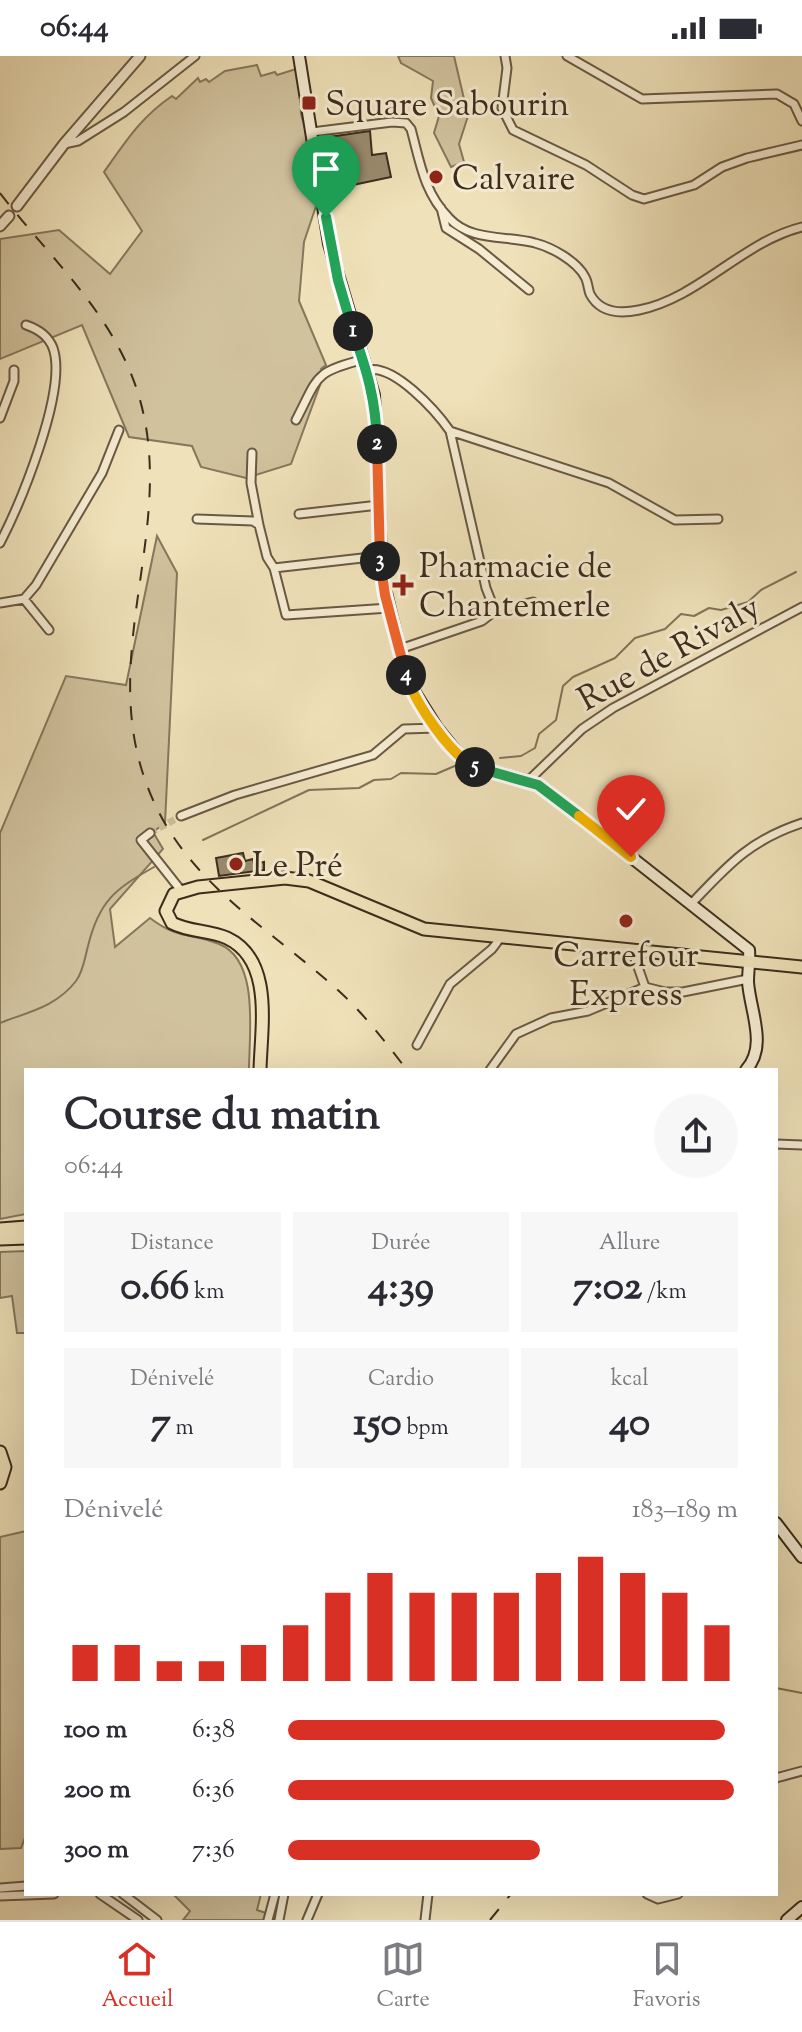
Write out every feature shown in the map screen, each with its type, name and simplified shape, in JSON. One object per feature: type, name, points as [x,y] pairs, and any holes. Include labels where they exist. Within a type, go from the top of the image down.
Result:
[{"type":"main road","points":[[299,56],[331,253],[366,365],[376,412],[380,556],[407,680],[456,754],[470,765],[528,781],[546,790],[749,950],[748,979],[757,1047],[755,1058],[748,1068]]},
{"type":"main road","points":[[263,1068],[260,992],[255,964],[242,948],[224,936],[172,923],[167,917],[166,905],[174,894],[198,887],[285,878],[309,881],[424,929],[802,967]]},
{"type":"main road","points":[[0,1452],[5,1467],[0,1483]]},
{"type":"main road","points":[[778,1526],[802,1557]]},
{"type":"main road","points":[[787,1920],[802,1907]]},
{"type":"street","points":[[17,206],[64,144],[140,56]]},
{"type":"street","points":[[64,144],[78,141],[124,112],[195,56]]},
{"type":"street","points":[[505,56],[507,68],[502,108],[513,130],[586,165],[644,199],[694,185],[722,167],[747,158],[802,145]]},
{"type":"street","points":[[567,56],[633,96],[651,100],[777,94],[794,104],[802,121]]},
{"type":"street","points":[[312,132],[406,123],[411,129],[425,184],[450,220],[466,231],[538,243],[570,261],[584,275],[590,294],[598,305],[614,312],[640,310],[674,296],[758,244],[802,227]]},
{"type":"street","points":[[441,208],[446,228],[479,249],[529,290]]},
{"type":"street","points":[[0,226],[9,216]]},
{"type":"street","points":[[0,543],[3,531],[28,484],[53,388],[53,347],[44,334],[26,325]]},
{"type":"street","points":[[296,420],[306,396],[325,371],[366,365],[393,375],[438,414],[450,431],[486,588],[495,611]]},
{"type":"street","points":[[0,418],[14,381],[14,370]]},
{"type":"street","points":[[0,603],[24,599],[36,585],[102,473],[119,430]]},
{"type":"street","points":[[450,431],[609,483],[675,520],[718,519]]},
{"type":"street","points":[[252,453],[251,483],[259,525],[286,615],[389,608]]},
{"type":"street","points":[[299,514],[379,505]]},
{"type":"street","points":[[197,519],[253,521],[259,525]]},
{"type":"street","points":[[274,568],[380,556]]},
{"type":"street","points":[[24,599],[49,630]]},
{"type":"street","points":[[400,649],[482,621],[495,611],[533,602]]},
{"type":"street","name":"Rue de Rivaly","points":[[528,781],[582,729],[613,708],[802,607]]},
{"type":"street","points":[[181,816],[235,795],[373,755],[404,729],[437,728]]},
{"type":"street","points":[[692,903],[718,872],[747,848],[802,823]]},
{"type":"street","points":[[150,833],[141,840],[182,892]]},
{"type":"street","points":[[417,1045],[450,984],[492,949],[501,937]]},
{"type":"street","points":[[632,950],[645,987]]},
{"type":"street","points":[[491,1068],[516,1034],[530,1026],[588,1011],[645,987],[683,992],[748,979]]},
{"type":"street","points":[[778,1144],[802,1145]]},
{"type":"street","points":[[778,1777],[802,1771]]},
{"type":"street","points":[[0,1888],[24,1886]]},
{"type":"street","points":[[0,1896],[24,1895]]},
{"type":"street","points":[[103,1896],[138,1920]]},
{"type":"street","points":[[126,1896],[155,1919]]},
{"type":"street","points":[[270,1917],[275,1896]]},
{"type":"street","points":[[279,1920],[284,1896]]},
{"type":"street","points":[[307,1920],[317,1896]]},
{"type":"street","points":[[425,1920],[428,1896]]},
{"type":"shaded area","points":[[398,56],[454,56],[468,116],[459,144],[464,162],[451,167],[434,133],[439,116],[431,98],[433,81],[401,63]]},
{"type":"shaded area","points":[[257,65],[261,76],[299,68],[301,114],[310,145],[316,206],[304,242],[299,301],[326,365],[321,369],[324,374],[291,464],[246,478],[201,467],[192,446],[129,437],[82,325],[0,359],[0,239],[59,230],[110,274],[142,231],[104,172],[143,121],[172,96],[176,99],[198,78],[200,82],[206,79],[209,82],[225,71]]},
{"type":"shaded area","points":[[157,536],[177,573],[165,823],[153,832],[163,849],[110,909],[115,947],[150,918],[176,933],[219,944],[232,953],[247,981],[249,1068],[24,1068],[24,1214],[0,1219],[0,833],[66,676],[126,685]]},
{"type":"shaded area","points":[[24,1251],[24,1333],[17,1333],[12,1296],[0,1298],[0,1252]]},
{"type":"shaded area","points":[[24,1531],[24,1840],[21,1848],[0,1849],[0,1537]]},
{"type":"shaded area","points":[[175,1896],[260,1896],[257,1910],[266,1913],[264,1920],[183,1920],[190,1911]]},
{"type":"building","points":[[370,131],[372,155],[386,153],[391,177],[329,190],[322,138]]},
{"type":"building","name":"Le Pré","points":[[243,853],[245,861],[253,859],[254,864],[264,862],[264,870],[219,876],[216,858]]},
{"type":"waterway","points":[[500,758],[521,756],[535,748],[539,734],[556,720],[563,686],[573,677],[615,658],[635,638],[665,629],[681,614],[694,616],[709,608],[721,610],[748,602],[761,590],[796,572]]},
{"type":"waterway","points":[[203,840],[309,790],[359,788],[374,780],[391,779],[401,773],[436,774],[457,765]]},
{"type":"waterway","points":[[0,1023],[41,1008],[68,990],[80,973],[92,931],[103,907],[129,882],[154,867]]},
{"type":"waterway","points":[[778,1688],[802,1693]]},
{"type":"tunnel","points":[[150,833],[181,816]]},
{"type":"railway","points":[[0,193],[95,310],[126,361],[137,390],[148,441],[150,492],[132,645],[130,696],[136,748],[153,800],[169,830],[211,882],[340,992],[405,1068]]},
{"type":"railway","points":[[490,1920],[509,1896]]},
{"type":"place","name":"Square Sabourin","points":[[309,103]]},
{"type":"place","name":"Calvaire","points":[[436,177]]},
{"type":"place","name":"Pharmacie de Chantemerle","points":[[403,585]]},
{"type":"place","name":"Le Pré","points":[[236,864]]},
{"type":"place","name":"Carrefour Express","points":[[626,921]]},
{"type":"route","points":[[326,217],[338,280],[374,395],[382,576],[407,680],[437,728],[462,759],[487,772],[528,781],[542,788],[631,857]]}]
